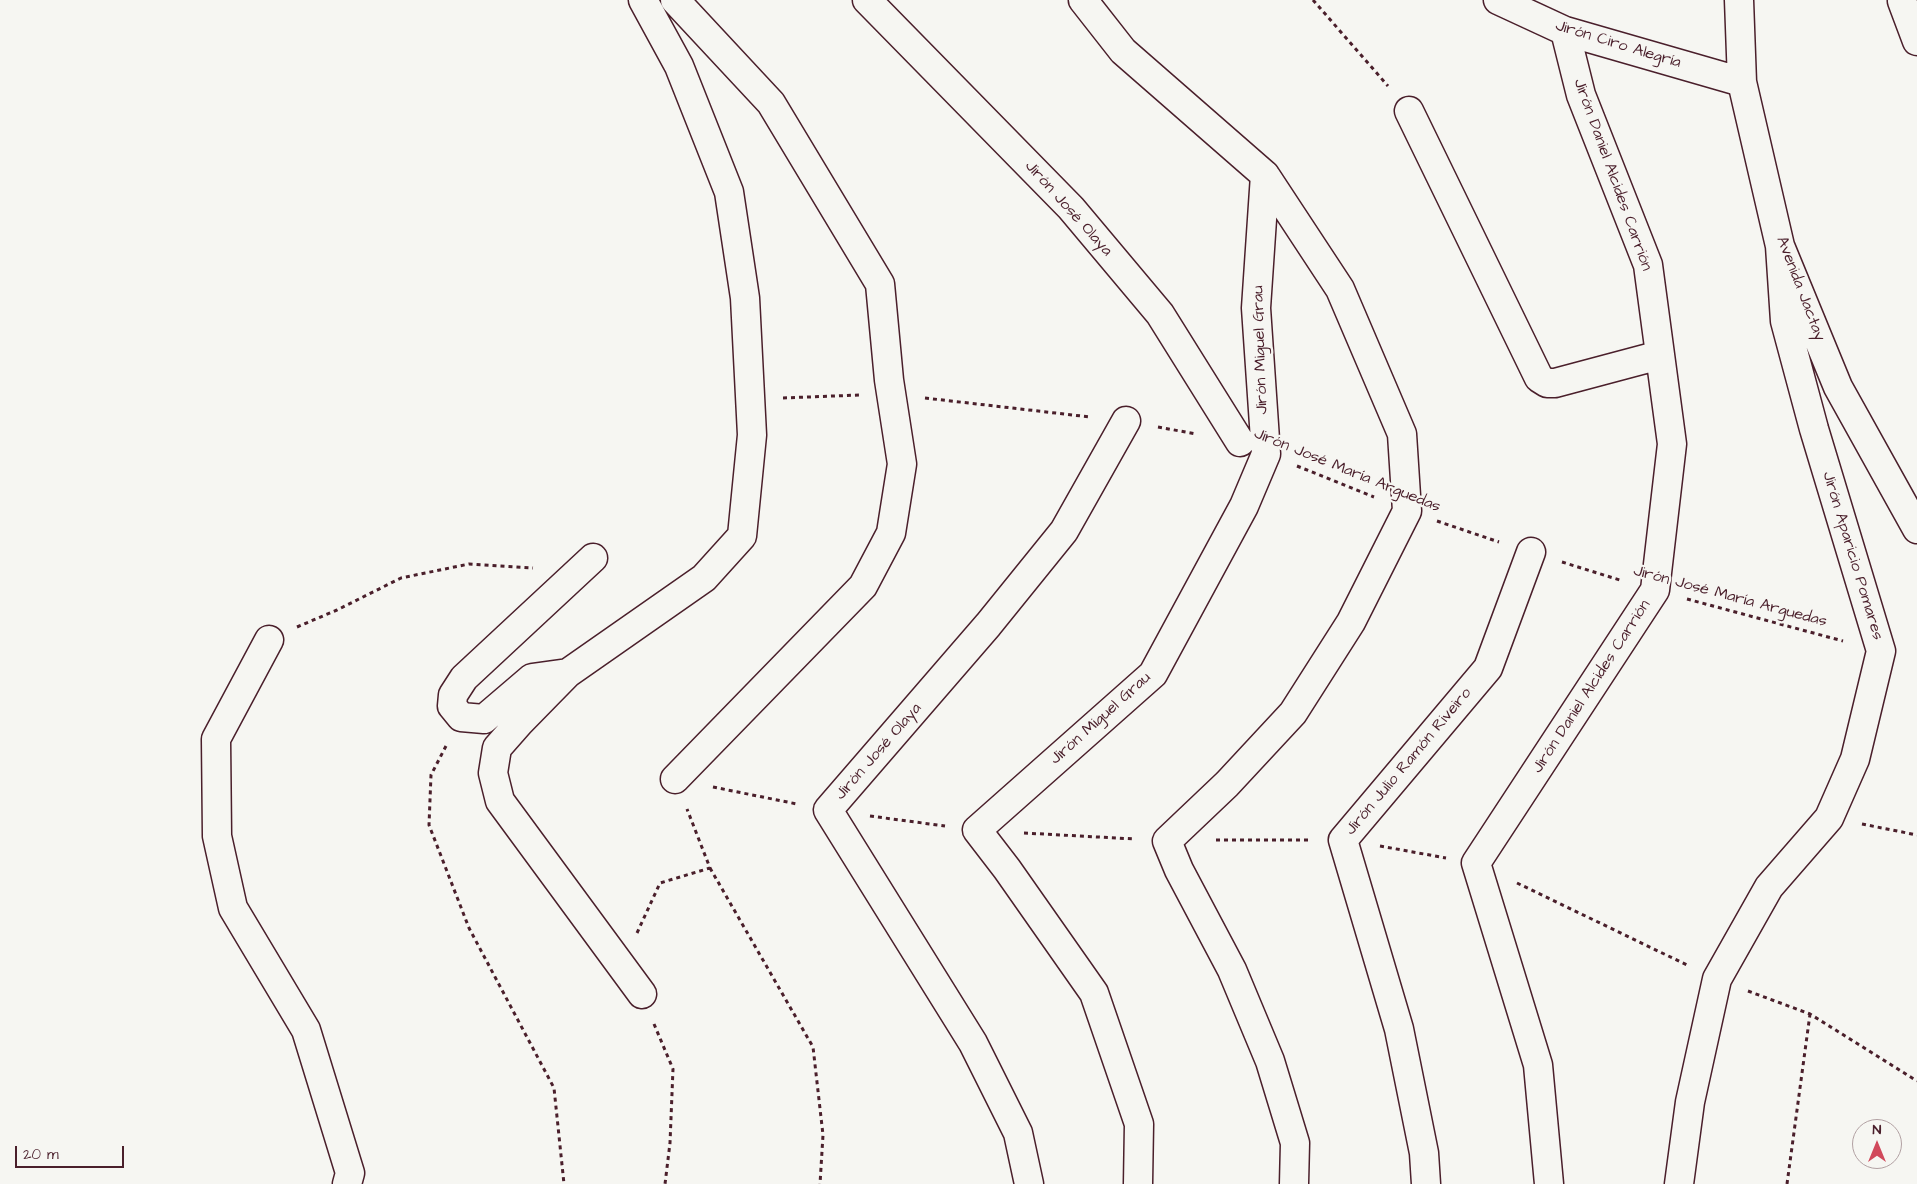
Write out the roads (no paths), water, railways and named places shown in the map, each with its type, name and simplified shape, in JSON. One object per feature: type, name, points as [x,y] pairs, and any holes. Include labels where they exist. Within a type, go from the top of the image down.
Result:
[{"type":"street","points":[[642,994],[500,801],[493,773],[497,748],[568,673],[704,578],[742,536],[752,435],[745,298],[729,192],[679,66],[643,0]]},
{"type":"street","points":[[675,0],[771,103],[880,284],[891,394],[902,464],[891,533],[863,586],[675,779]]},
{"type":"street","name":"Jirón José Olaya","points":[[867,0],[1071,208],[1160,314],[1240,442]]},
{"type":"street","points":[[1084,0],[1123,51],[1265,175],[1340,289],[1402,434],[1407,510],[1351,622],[1293,713],[1227,784],[1167,841],[1179,870],[1232,970],[1270,1061],[1296,1143],[1294,1184]]},
{"type":"street","name":"Jirón Ciro Alegría","points":[[1498,0],[1565,31],[1742,82]]},
{"type":"street","name":"Avenida Jactay","points":[[1738,0],[1742,82],[1780,246],[1838,387],[1917,529]]},
{"type":"street","points":[[1902,1],[1917,41]]},
{"type":"street","name":"Jirón Daniel Alcides Carrión","points":[[1549,1184],[1538,1065],[1476,863],[1655,590],[1672,444],[1648,265],[1581,95],[1565,31]]},
{"type":"street","points":[[1409,111],[1539,378],[1547,382],[1555,382],[1660,355]]},
{"type":"street","name":"Jirón Miguel Grau","points":[[1138,1184],[1139,1124],[1094,993],[1007,869],[977,830],[1153,674],[1244,506],[1266,454],[1256,308],[1265,175]]},
{"type":"street","name":"Jirón Aparicio Pomares","points":[[1679,1184],[1690,1102],[1717,979],[1769,887],[1829,818],[1855,759],[1881,651],[1814,429],[1785,321],[1780,246]]},
{"type":"street","name":"Jirón José Olaya","points":[[1029,1184],[1018,1132],[974,1043],[828,810],[988,625],[1064,531],[1126,421]]},
{"type":"street","name":"Jirón Julio Ramón Riveiro","points":[[1426,1184],[1424,1153],[1399,1029],[1344,840],[1488,668],[1531,552]]},
{"type":"street","points":[[568,673],[532,678],[484,719],[461,717],[452,706],[454,695],[464,678],[593,558]]},
{"type":"street","points":[[269,640],[216,739],[218,836],[234,908],[306,1030],[350,1173],[347,1184]]}]
